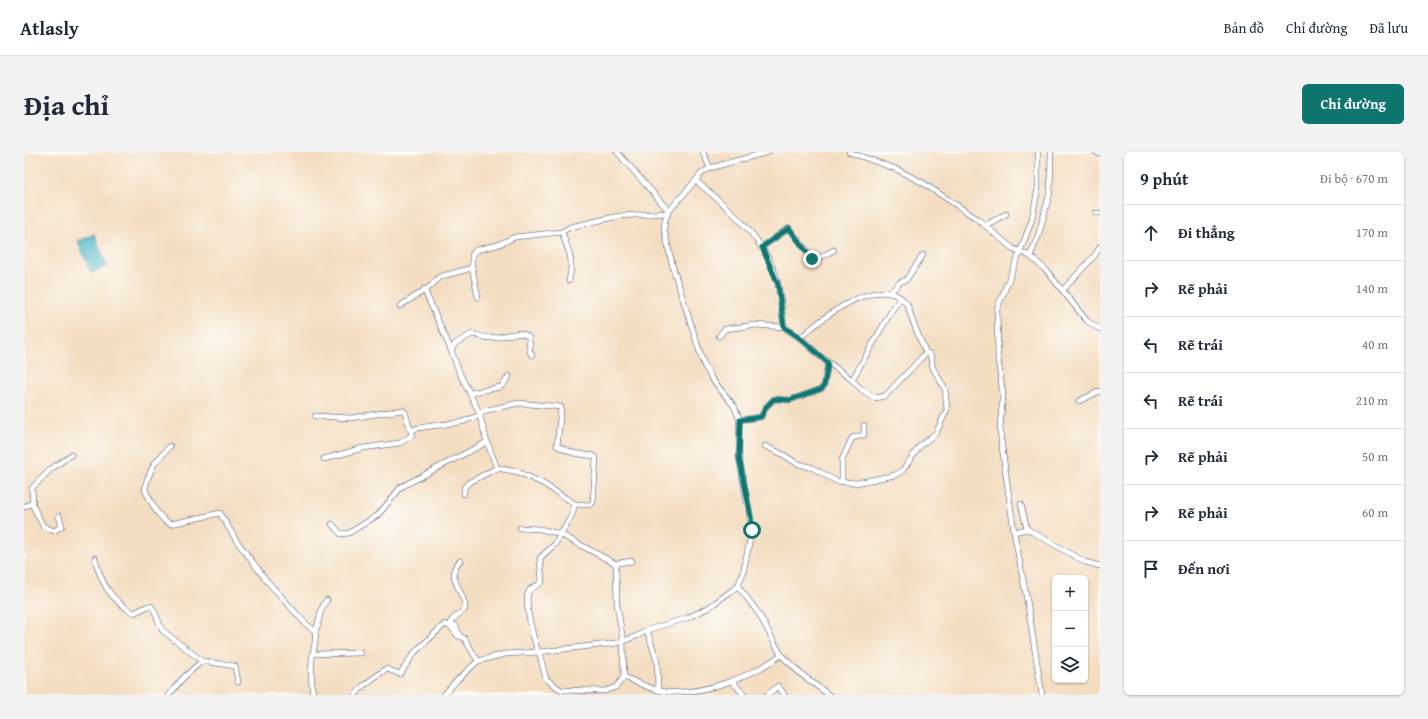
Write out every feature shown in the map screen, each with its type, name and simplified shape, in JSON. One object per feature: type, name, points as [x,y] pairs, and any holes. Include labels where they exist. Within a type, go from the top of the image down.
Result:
[{"type":"street","points":[[617,152],[668,212]]},
{"type":"street","points":[[703,152],[710,168]]},
{"type":"street","points":[[445,695],[457,680],[478,661],[505,654],[539,652],[623,641],[648,630],[687,618],[708,608],[738,586],[744,573],[752,530],[751,517],[739,457],[740,420],[734,406],[712,379],[704,365],[673,268],[664,229],[668,212],[710,168],[768,152]]},
{"type":"street","points":[[849,152],[896,169],[923,183],[986,226],[1012,248],[1025,254],[1046,270],[1087,321],[1100,329]]},
{"type":"street","points":[[1025,254],[1038,188],[1038,152]]},
{"type":"street","points":[[1042,695],[1028,606],[1014,532],[1000,432],[1003,395],[996,316],[998,303],[1025,254],[1038,237],[1050,192],[1051,152]]},
{"type":"street","points":[[1096,152],[1100,154]]},
{"type":"street","points":[[696,181],[739,219],[762,247],[778,284],[784,327]]},
{"type":"street","points":[[478,296],[472,268],[472,255],[476,250],[497,245],[515,237],[562,232],[570,227],[619,216],[668,212]]},
{"type":"street","points":[[986,226],[1006,214]]},
{"type":"street","points":[[762,247],[789,228],[814,260],[834,250]]},
{"type":"street","points":[[562,232],[571,255],[569,281]]},
{"type":"street","points":[[1063,290],[1095,255],[1100,247]]},
{"type":"street","points":[[890,294],[900,282],[906,280],[924,255]]},
{"type":"street","points":[[400,306],[424,289],[431,286],[438,277],[472,268]]},
{"type":"street","points":[[424,289],[460,374],[479,414],[487,442],[497,468]]},
{"type":"street","points":[[765,446],[784,454],[796,463],[813,468],[836,481],[842,480],[856,483],[895,475],[902,471],[920,446],[937,430],[946,410],[947,403],[945,389],[933,368],[930,354],[926,353],[907,304],[890,294],[868,296],[844,304],[824,317],[800,338]]},
{"type":"street","points":[[852,380],[892,310],[900,299]]},
{"type":"street","points":[[719,336],[725,329],[743,326],[784,327],[800,338],[828,363],[852,380],[870,396],[879,399],[926,353]]},
{"type":"street","points":[[451,350],[456,343],[472,334],[492,338],[503,335],[524,334],[529,338],[530,352],[532,355]]},
{"type":"street","points":[[740,420],[761,417],[766,407],[774,399],[790,400],[821,389],[824,386],[828,363]]},
{"type":"street","points":[[470,393],[500,387],[509,376]]},
{"type":"street","points":[[1079,401],[1100,391]]},
{"type":"street","points":[[324,459],[362,448],[400,443],[412,435],[413,430],[417,428],[466,421],[479,414],[519,403],[561,407],[557,446],[574,453],[594,456],[596,458],[593,502],[590,505],[575,504],[542,483],[518,472],[497,468],[468,483],[464,488],[464,494]]},
{"type":"street","points":[[315,416],[351,418],[402,410],[405,412],[412,435]]},
{"type":"street","points":[[842,480],[842,460],[852,438],[864,434],[864,425]]},
{"type":"street","points":[[332,524],[341,534],[349,533],[378,515],[401,487],[487,442]]},
{"type":"street","points":[[170,446],[154,464],[147,480],[146,492],[156,511],[165,521],[171,524],[220,513],[236,540],[273,588],[305,623],[315,631]]},
{"type":"street","points":[[59,516],[62,526],[54,531],[44,527],[41,524],[32,503],[34,485],[71,455]]},
{"type":"street","points":[[24,507],[32,503]]},
{"type":"street","points":[[575,504],[572,515],[554,546],[540,558],[542,582],[528,593],[529,617],[546,679],[561,690],[604,691],[616,687],[624,677],[623,641],[617,604],[616,564]]},
{"type":"street","points":[[1021,504],[1027,529]]},
{"type":"street","points":[[520,528],[540,529],[560,534],[616,564],[632,561]]},
{"type":"street","points":[[1014,532],[1027,529],[1085,562],[1100,566]]},
{"type":"street","points":[[95,558],[98,571],[109,593],[118,603],[134,613],[151,606],[162,630],[202,661],[237,667],[238,682]]},
{"type":"street","points":[[460,561],[457,563],[454,581],[464,599],[465,610],[452,620],[451,623],[456,626],[461,636]]},
{"type":"street","points":[[738,586],[759,614],[781,655],[801,674],[829,695]]},
{"type":"street","points":[[313,695],[311,684],[313,654],[316,643],[315,631],[318,625],[318,616],[327,600]]},
{"type":"street","points":[[355,695],[363,686],[383,671],[387,670],[400,674],[415,652],[445,624],[451,627],[458,636],[464,638],[478,661]]},
{"type":"street","points":[[648,630],[657,661],[659,692]]},
{"type":"street","points":[[313,654],[361,653]]},
{"type":"street","points":[[624,677],[659,692],[706,693],[755,670],[781,655]]},
{"type":"street","points":[[169,695],[183,678],[202,661]]},
{"type":"street","points":[[732,681],[744,695]]},
{"type":"street","points":[[767,695],[778,686],[784,694]]},
{"type":"street","points":[[556,687],[557,695]]},
{"type":"water","points":[[94,234],[107,266],[91,273],[78,241]]},
{"type":"route","points":[[752,530],[751,517],[741,476],[739,457],[740,420],[761,417],[764,415],[766,407],[774,399],[790,400],[821,389],[824,387],[828,363],[800,338],[784,327],[778,284],[774,270],[762,247],[789,228],[795,234],[812,259]]}]
